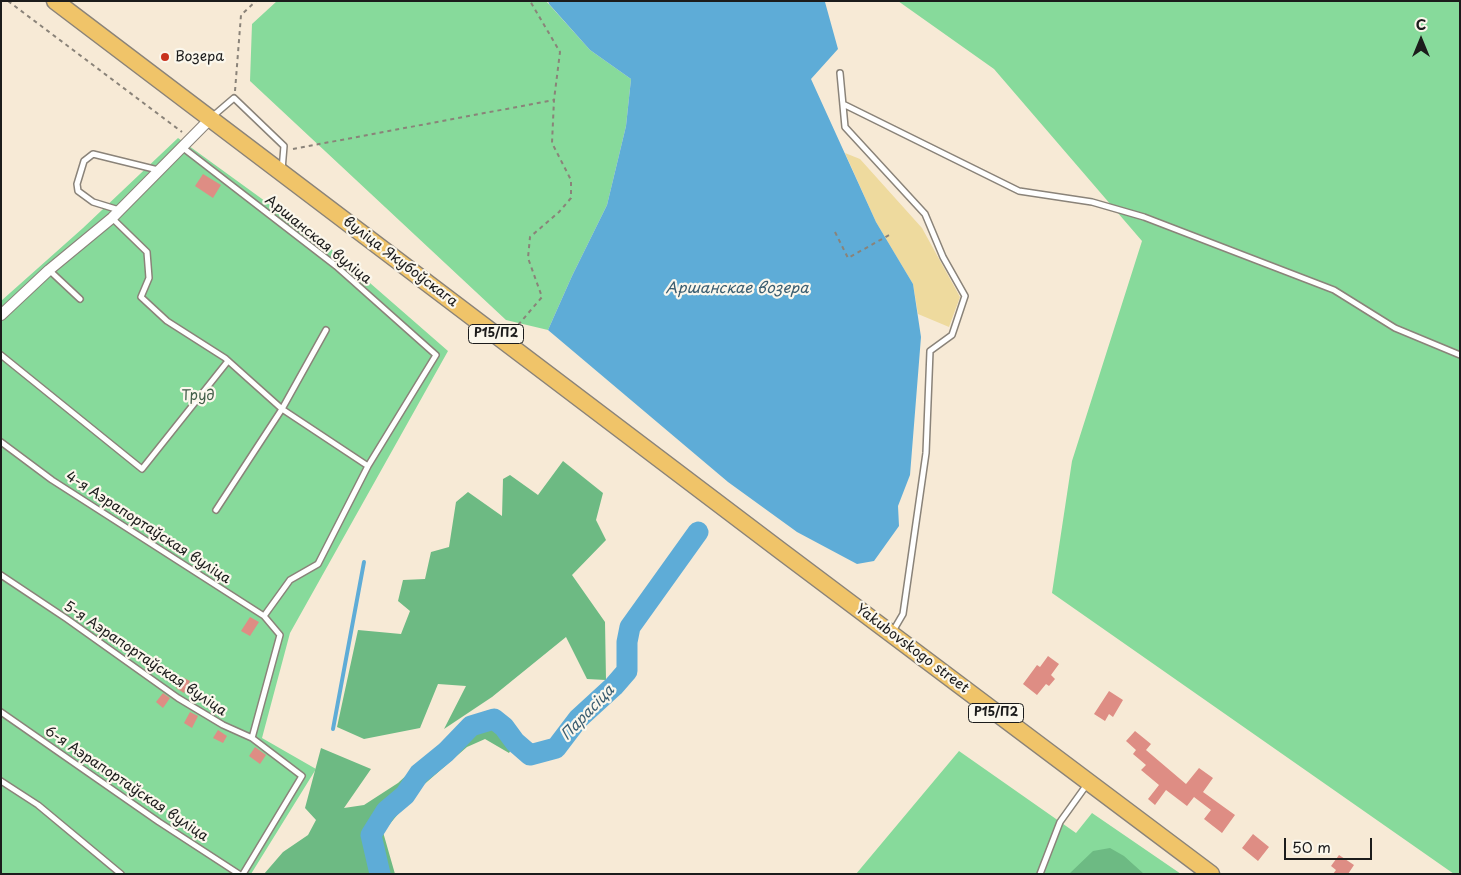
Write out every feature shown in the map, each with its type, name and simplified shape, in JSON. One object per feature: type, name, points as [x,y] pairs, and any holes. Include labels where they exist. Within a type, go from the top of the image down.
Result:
[{"type":"main road","name":"Р15/П2","points":[[56,1],[210,119]]},
{"type":"main road","name":"вуліца Якубоўскага","points":[[210,119],[505,341]]},
{"type":"main road","name":"Yakubovskogo street","points":[[505,341],[1211,874]]},
{"type":"street","points":[[1,315],[116,214],[210,119]]},
{"type":"lane","points":[[840,73],[845,127],[925,214],[943,257],[965,296],[952,335],[930,351],[926,453],[903,614],[891,634]]},
{"type":"lane","points":[[210,119],[234,98],[284,146],[282,173]]},
{"type":"lane","points":[[843,104],[1019,191],[1092,202],[1144,217],[1334,290],[1395,328],[1460,355]]},
{"type":"lane","name":"Аршанская вуліца","points":[[182,147],[336,266],[436,355],[368,466]]},
{"type":"lane","points":[[159,170],[93,154],[84,161],[76,184],[78,192],[84,197],[116,214],[147,252],[149,278],[141,297],[167,321],[228,361],[282,409],[368,466],[318,564],[290,580],[264,616]]},
{"type":"lane","points":[[50,270],[80,299]]},
{"type":"lane","points":[[216,510],[282,409],[326,330]]},
{"type":"lane","points":[[1,355],[142,469],[228,361]]},
{"type":"lane","name":"4-я Аэрапортаўская вуліца","points":[[1,442],[52,480],[264,616],[280,635],[252,738]]},
{"type":"lane","name":"5-я Аэрапортаўская вуліца","points":[[1,575],[67,619],[178,698],[223,725],[252,738],[302,776],[241,874]]},
{"type":"lane","name":"6-я Аэрапортаўская вуліца","points":[[1,712],[159,822],[241,874]]},
{"type":"lane","points":[[1,781],[38,805],[120,874]]},
{"type":"lane","points":[[1040,874],[1060,822],[1088,783]]},
{"type":"path","points":[[8,1],[190,139]]},
{"type":"path","points":[[234,98],[241,15],[256,1]]},
{"type":"path","points":[[505,341],[542,297],[528,258],[530,237],[559,212],[571,198],[571,180],[552,143],[554,100],[560,52],[530,1]]},
{"type":"path","points":[[283,151],[554,100]]},
{"type":"path","points":[[835,232],[848,258],[891,234]]},
{"type":"green space","points":[[277,1],[546,1],[590,50],[631,79],[626,126],[607,205],[548,330],[506,320],[250,81],[252,24]]},
{"type":"green space","points":[[898,1],[1460,1],[1460,874],[1454,874],[1052,593],[1072,461],[1142,241],[994,69]]},
{"type":"green space","name":"Труд","points":[[178,138],[331,249],[448,351],[290,633],[262,738],[316,769],[251,874],[1,874],[1,301],[83,228]]},
{"type":"green space","points":[[563,461],[603,493],[596,520],[606,540],[572,575],[605,622],[606,680],[587,679],[566,637],[492,697],[444,729],[466,686],[438,684],[420,728],[364,739],[337,727],[358,630],[401,634],[410,611],[398,601],[403,580],[425,579],[431,552],[449,547],[456,502],[468,492],[502,516],[503,479],[510,475],[538,495]]},
{"type":"green space","points":[[493,713],[521,733],[509,753],[485,739],[467,747],[420,788],[383,832],[395,874],[264,874],[283,852],[308,835],[316,820],[305,808],[321,748],[371,769],[344,808],[364,805],[398,783],[464,722]]},
{"type":"green space","points":[[959,751],[1076,833],[1092,813],[1181,874],[856,874]]},
{"type":"green space","points":[[1110,848],[1124,856],[1144,874],[1069,874],[1093,851]]},
{"type":"sand","points":[[845,153],[860,159],[922,228],[960,297],[949,327],[918,314],[913,284],[876,222]]},
{"type":"water","name":"Аршанскае возера","points":[[548,1],[825,2],[838,49],[811,79],[876,222],[913,284],[921,337],[910,475],[898,506],[899,526],[874,561],[857,564],[797,532],[728,482],[548,330],[607,205],[626,126],[631,79],[590,50]]},
{"type":"building","points":[[203,174],[221,185],[213,198],[195,186]]},
{"type":"building","points":[[250,617],[259,622],[250,636],[241,631]]},
{"type":"building","points":[[1048,656],[1059,664],[1051,675],[1055,679],[1049,686],[1046,684],[1037,695],[1023,684],[1037,665],[1040,667]]},
{"type":"building","points":[[182,677],[190,681],[184,693],[176,688]]},
{"type":"building","points":[[1109,691],[1123,700],[1113,717],[1109,714],[1105,721],[1094,714]]},
{"type":"building","points":[[163,693],[170,698],[163,708],[156,702]]},
{"type":"building","points":[[190,712],[198,716],[192,728],[184,723]]},
{"type":"building","points":[[218,730],[227,736],[223,743],[213,738]]},
{"type":"building","points":[[1135,731],[1151,744],[1146,750],[1186,784],[1199,768],[1213,778],[1203,792],[1235,815],[1222,833],[1204,819],[1211,810],[1194,797],[1187,806],[1166,790],[1155,805],[1148,799],[1159,785],[1141,770],[1146,765],[1133,754],[1136,750],[1126,741]]},
{"type":"building","points":[[255,747],[266,755],[260,764],[249,756]]},
{"type":"building","points":[[1253,834],[1269,847],[1258,861],[1242,848]]},
{"type":"building","points":[[1339,855],[1354,865],[1348,874],[1333,874],[1336,870],[1331,866]]},
{"type":"waterway","name":"Парасіца","points":[[380,874],[371,835],[386,811],[405,795],[419,774],[446,752],[471,726],[494,719],[530,755],[556,748],[578,719],[614,686],[627,671],[627,642],[630,627],[698,532]]},
{"type":"waterway","points":[[333,729],[364,562]]},
{"type":"place","name":"Возера","points":[[165,57]]}]
